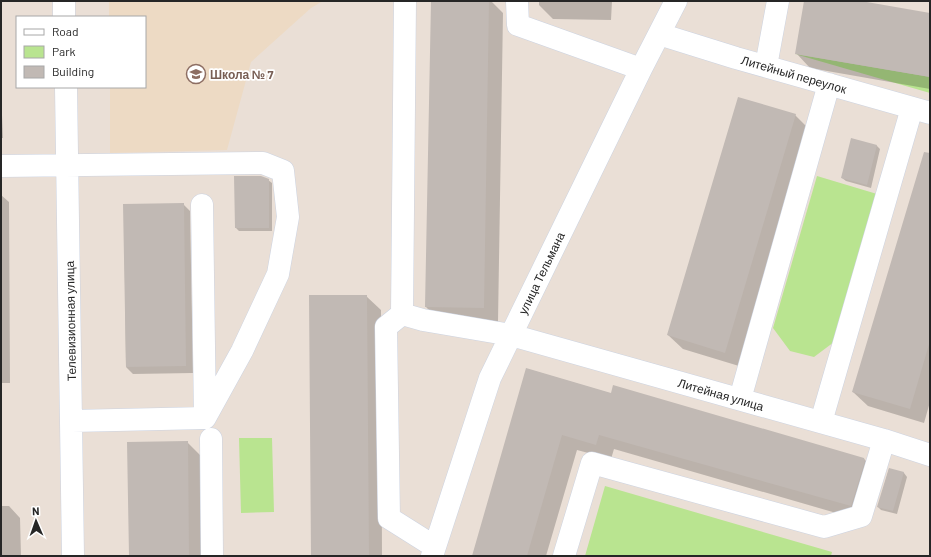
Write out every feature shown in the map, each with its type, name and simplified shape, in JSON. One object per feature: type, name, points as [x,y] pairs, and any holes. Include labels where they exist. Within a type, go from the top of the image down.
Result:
[{"type":"street","points":[[64,1],[64,16]]},
{"type":"street","points":[[405,1],[402,314],[386,327],[389,518],[434,552]]},
{"type":"street","points":[[517,1],[518,25],[641,69]]},
{"type":"street","name":"улица Тельмана","points":[[434,552],[490,378],[658,34],[676,1]]},
{"type":"street","points":[[766,66],[778,1]]},
{"type":"street","name":"Литейный переулок","points":[[658,34],[921,110]]},
{"type":"street","points":[[740,399],[829,84]]},
{"type":"street","name":"Телевизионная улица","points":[[66,88],[73,556]]},
{"type":"street","points":[[821,422],[921,110]]},
{"type":"street","points":[[1,166],[263,163],[283,171],[288,216],[278,274],[242,351],[205,418]]},
{"type":"street","points":[[202,204],[205,418]]},
{"type":"street","name":"Литейная улица","points":[[402,314],[423,320],[511,335],[884,440],[930,455]]},
{"type":"street","points":[[72,421],[205,418]]},
{"type":"street","points":[[211,438],[212,556]]},
{"type":"street","points":[[564,556],[592,463],[824,528],[861,516],[884,440]]},
{"type":"shaded area","name":"Школа № 7","points":[[109,1],[323,1],[311,8],[251,62],[227,150],[110,153],[110,88],[146,88],[146,16],[109,16]]},
{"type":"green space","points":[[795,54],[930,77],[930,93]]},
{"type":"green space","points":[[817,176],[877,194],[834,342],[814,357],[790,351],[773,328]]},
{"type":"green space","points":[[239,438],[272,438],[274,512],[241,513]]},
{"type":"green space","points":[[605,486],[832,552],[831,556],[585,556]]},
{"type":"building","points":[[431,1],[489,1],[484,308],[425,307]]},
{"type":"building","points":[[804,1],[861,1],[930,13],[930,77],[795,54]]},
{"type":"building","points":[[738,97],[796,114],[725,353],[667,335]]},
{"type":"building","points":[[851,138],[877,145],[867,185],[841,178]]},
{"type":"building","points":[[924,152],[930,153],[930,341],[910,409],[852,392]]},
{"type":"building","points":[[234,176],[261,176],[269,179],[269,228],[235,228]]},
{"type":"building","points":[[184,203],[186,366],[126,367],[123,204]]},
{"type":"building","points":[[309,295],[367,295],[369,556],[311,556]]},
{"type":"building","points":[[526,368],[611,393],[613,385],[864,458],[865,461],[851,506],[599,435],[596,445],[562,435],[527,556],[472,556]]},
{"type":"building","points":[[188,441],[189,556],[129,556],[127,442]]},
{"type":"building","points":[[889,468],[904,472],[893,511],[877,507]]},
{"type":"place","name":"Школа № 7","points":[[196,74]]}]
